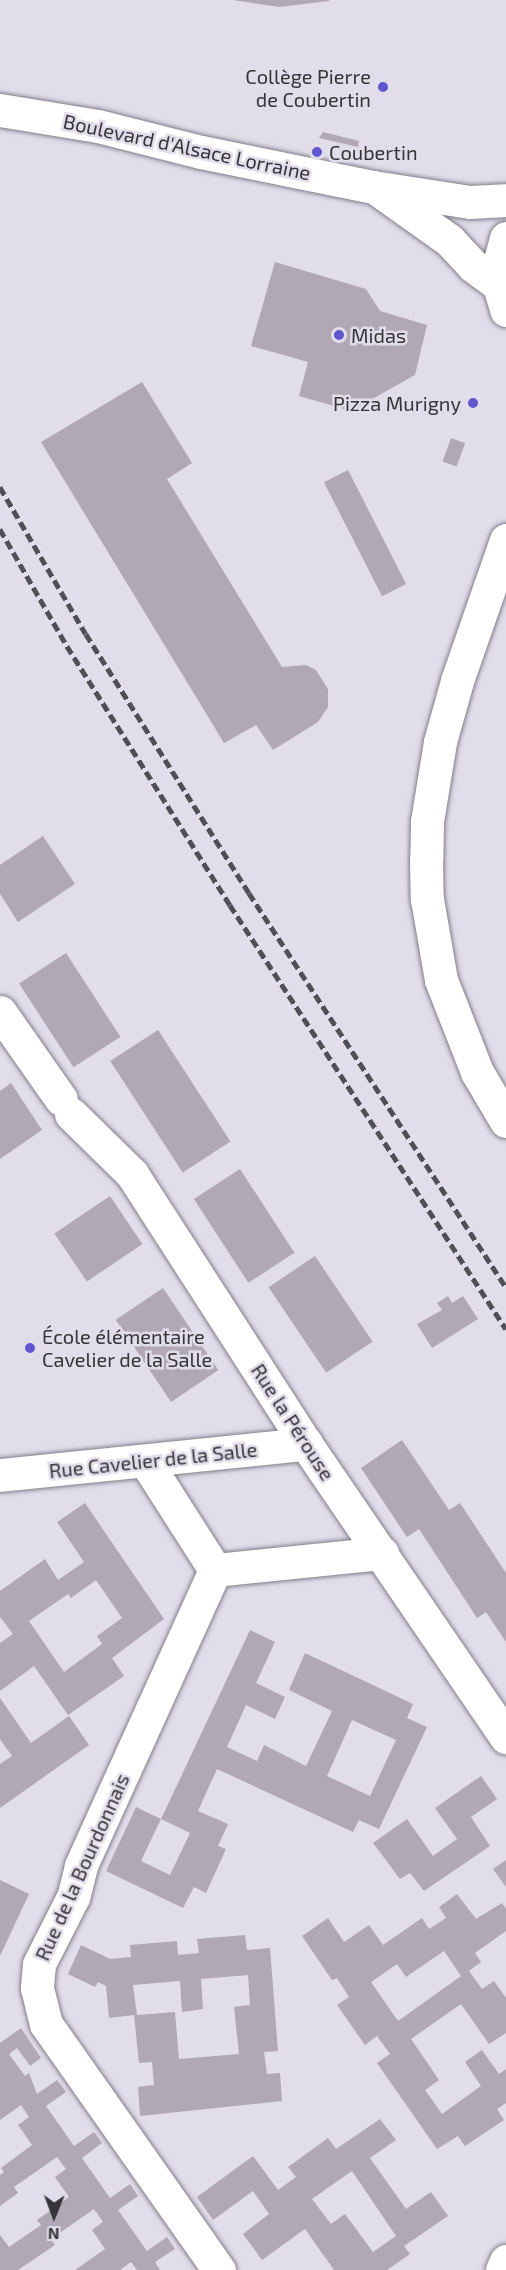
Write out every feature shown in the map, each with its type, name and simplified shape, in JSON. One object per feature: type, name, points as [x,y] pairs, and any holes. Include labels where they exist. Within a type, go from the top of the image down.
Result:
[{"type":"street","name":"Boulevard d'Alsace Lorraine","points":[[0,110],[98,126],[201,152],[373,187],[470,202],[506,200]]},
{"type":"street","name":"Boulevard d'Alsace Lorraine","points":[[373,187],[449,240],[503,298]]},
{"type":"street","points":[[503,298],[500,260],[506,238]]},
{"type":"street","points":[[506,540],[457,681],[440,742],[427,821],[426,860],[427,899],[441,980],[477,1072],[506,1121]]},
{"type":"street","name":"Rue la Pérouse","points":[[0,1012],[66,1106],[132,1174],[306,1444],[506,1737]]},
{"type":"street","name":"Rue Cavelier de la Salle","points":[[0,1475],[306,1444]]},
{"type":"street","points":[[146,1462],[214,1570],[382,1553]]},
{"type":"street","name":"Rue de la Bourdonnais","points":[[214,1570],[81,1866],[73,1897],[39,1964],[37,1988],[46,2024],[219,2270]]},
{"type":"street","points":[[502,2270],[506,2261]]},
{"type":"building","name":"Collège Pierre de Coubertin","points":[[233,0],[329,0],[329,1],[279,7]]},
{"type":"building","points":[[323,132],[359,141],[358,147],[319,138]]},
{"type":"building","name":"Midas","points":[[275,262],[366,289],[380,311],[427,325],[415,375],[351,411],[299,396],[308,362],[251,346]]},
{"type":"building","points":[[142,382],[192,463],[167,479],[282,667],[306,665],[316,670],[328,689],[328,707],[318,722],[273,750],[256,725],[224,743],[41,442]]},
{"type":"building","points":[[451,438],[465,443],[457,467],[442,461]]},
{"type":"building","points":[[348,470],[406,584],[382,596],[324,482]]},
{"type":"building","points":[[43,836],[75,884],[18,922],[0,894],[0,865]]},
{"type":"building","points":[[66,953],[120,1037],[73,1067],[19,983]]},
{"type":"building","points":[[158,1030],[230,1142],[183,1173],[110,1061]]},
{"type":"building","points":[[11,1083],[42,1130],[0,1159],[0,1091]]},
{"type":"building","points":[[240,1169],[294,1253],[248,1283],[194,1199]]},
{"type":"building","points":[[110,1196],[142,1244],[87,1282],[54,1233]]},
{"type":"building","points":[[315,1256],[373,1341],[326,1373],[269,1287]]},
{"type":"building","points":[[163,1288],[218,1370],[171,1402],[116,1320]]},
{"type":"building","points":[[448,1296],[452,1303],[463,1296],[478,1319],[432,1348],[417,1324],[442,1310],[437,1303]]},
{"type":"building","points":[[402,1440],[449,1510],[460,1503],[506,1573],[506,1642],[486,1612],[477,1618],[419,1529],[407,1537],[361,1468]]},
{"type":"building","points":[[85,1503],[164,1619],[112,1658],[124,1676],[68,1715],[34,1666],[0,1691],[0,1643],[13,1634],[0,1617],[0,1591],[45,1559],[58,1580],[84,1562],[57,1522]],"holes":[[[96,1580],[122,1618],[97,1636],[102,1644],[64,1672],[29,1621],[68,1594],[71,1598]]]},
{"type":"building","points":[[250,1630],[275,1642],[256,1683],[285,1697],[275,1719],[246,1705],[227,1747],[257,1761],[264,1745],[306,1766],[332,1711],[289,1690],[305,1653],[413,1704],[407,1718],[427,1727],[379,1829],[359,1820],[353,1832],[217,1769],[198,1811],[228,1824],[218,1846],[226,1849],[206,1893],[194,1887],[183,1908],[106,1871],[136,1807],[161,1819]],"holes":[[[352,1720],[396,1740],[370,1796],[327,1776]],[[161,1819],[190,1833],[170,1875],[141,1861]]]},
{"type":"building","points":[[0,1698],[31,1743],[69,1716],[89,1745],[0,1808],[0,1764],[12,1756],[0,1739]]},
{"type":"building","points":[[481,1776],[497,1799],[471,1817],[490,1846],[424,1891],[410,1873],[400,1879],[373,1843],[407,1819],[433,1856],[457,1839],[435,1808]]},
{"type":"building","points":[[506,1860],[506,1887],[493,1869]]},
{"type":"building","points":[[0,1880],[29,1894],[0,1956]]},
{"type":"building","points":[[457,1894],[476,1919],[502,1903],[506,1909],[506,1931],[475,1953],[481,1962],[469,1971],[482,1989],[494,1981],[506,1998],[506,2033],[489,2044],[461,2004],[411,2039],[439,2080],[425,2090],[442,2114],[481,2086],[465,2062],[482,2050],[499,2074],[506,2069],[506,2103],[497,2109],[504,2120],[465,2146],[458,2136],[437,2149],[377,2063],[390,2054],[377,2036],[365,2045],[337,2005],[349,1997],[337,1978],[332,1980],[302,1936],[328,1918],[344,1942],[369,1925],[383,1945],[422,1918],[429,1929],[446,1918],[439,1907]],"holes":[[[444,1951],[461,1976],[398,2021],[371,1982],[397,1964],[406,1977]]]},
{"type":"building","points":[[245,1935],[247,1950],[270,1948],[278,2051],[264,2052],[267,2074],[280,2073],[282,2101],[140,2116],[138,2087],[154,2085],[152,2062],[139,2063],[134,2015],[109,2018],[106,1986],[98,1982],[95,1987],[68,1974],[81,1945],[110,1959],[131,1957],[130,1945],[177,1941],[178,1955],[199,1953],[197,1939]],"holes":[[[248,1975],[250,2005],[234,2007],[239,2054],[179,2059],[175,2012],[137,2015],[133,1985],[180,1981],[182,2012],[203,2009],[201,1979]]]},
{"type":"building","points":[[21,2028],[41,2058],[30,2066],[17,2048],[9,2054],[25,2076],[29,2073],[37,2094],[57,2080],[66,2092],[46,2106],[74,2146],[94,2132],[102,2143],[82,2158],[110,2198],[130,2184],[138,2196],[118,2210],[147,2251],[167,2237],[175,2249],[155,2262],[160,2270],[137,2270],[131,2262],[120,2270],[75,2270],[105,2249],[92,2230],[103,2222],[94,2209],[51,2239],[55,2245],[18,2270],[0,2270],[0,2235],[9,2247],[41,2225],[37,2220],[69,2197],[55,2177],[66,2169],[57,2157],[14,2187],[18,2193],[0,2206],[0,2175],[4,2172],[1,2168],[32,2145],[18,2125],[29,2117],[21,2105],[0,2120],[0,2043]]},
{"type":"building","points":[[380,2119],[396,2140],[370,2158],[406,2209],[431,2192],[448,2216],[404,2246],[410,2254],[387,2270],[334,2270],[305,2229],[262,2260],[243,2234],[269,2214],[253,2191],[213,2220],[197,2197],[253,2156],[278,2190],[296,2177],[288,2167],[328,2138],[336,2149]],"holes":[[[352,2171],[396,2236],[373,2252],[345,2214],[331,2224],[312,2199]]]},
{"type":"railway","points":[[0,487],[86,634],[249,893],[506,1287]]},
{"type":"railway","points":[[0,529],[67,646],[230,905],[506,1329]]},
{"type":"place","name":"Collège Pierre de Coubertin","points":[[383,87]]},
{"type":"place","name":"Coubertin","points":[[317,152]]},
{"type":"place","name":"Midas","points":[[339,335]]},
{"type":"place","name":"Pizza Murigny","points":[[473,403]]},
{"type":"place","name":"École élémentaire Cavelier de la Salle","points":[[30,1348]]}]
